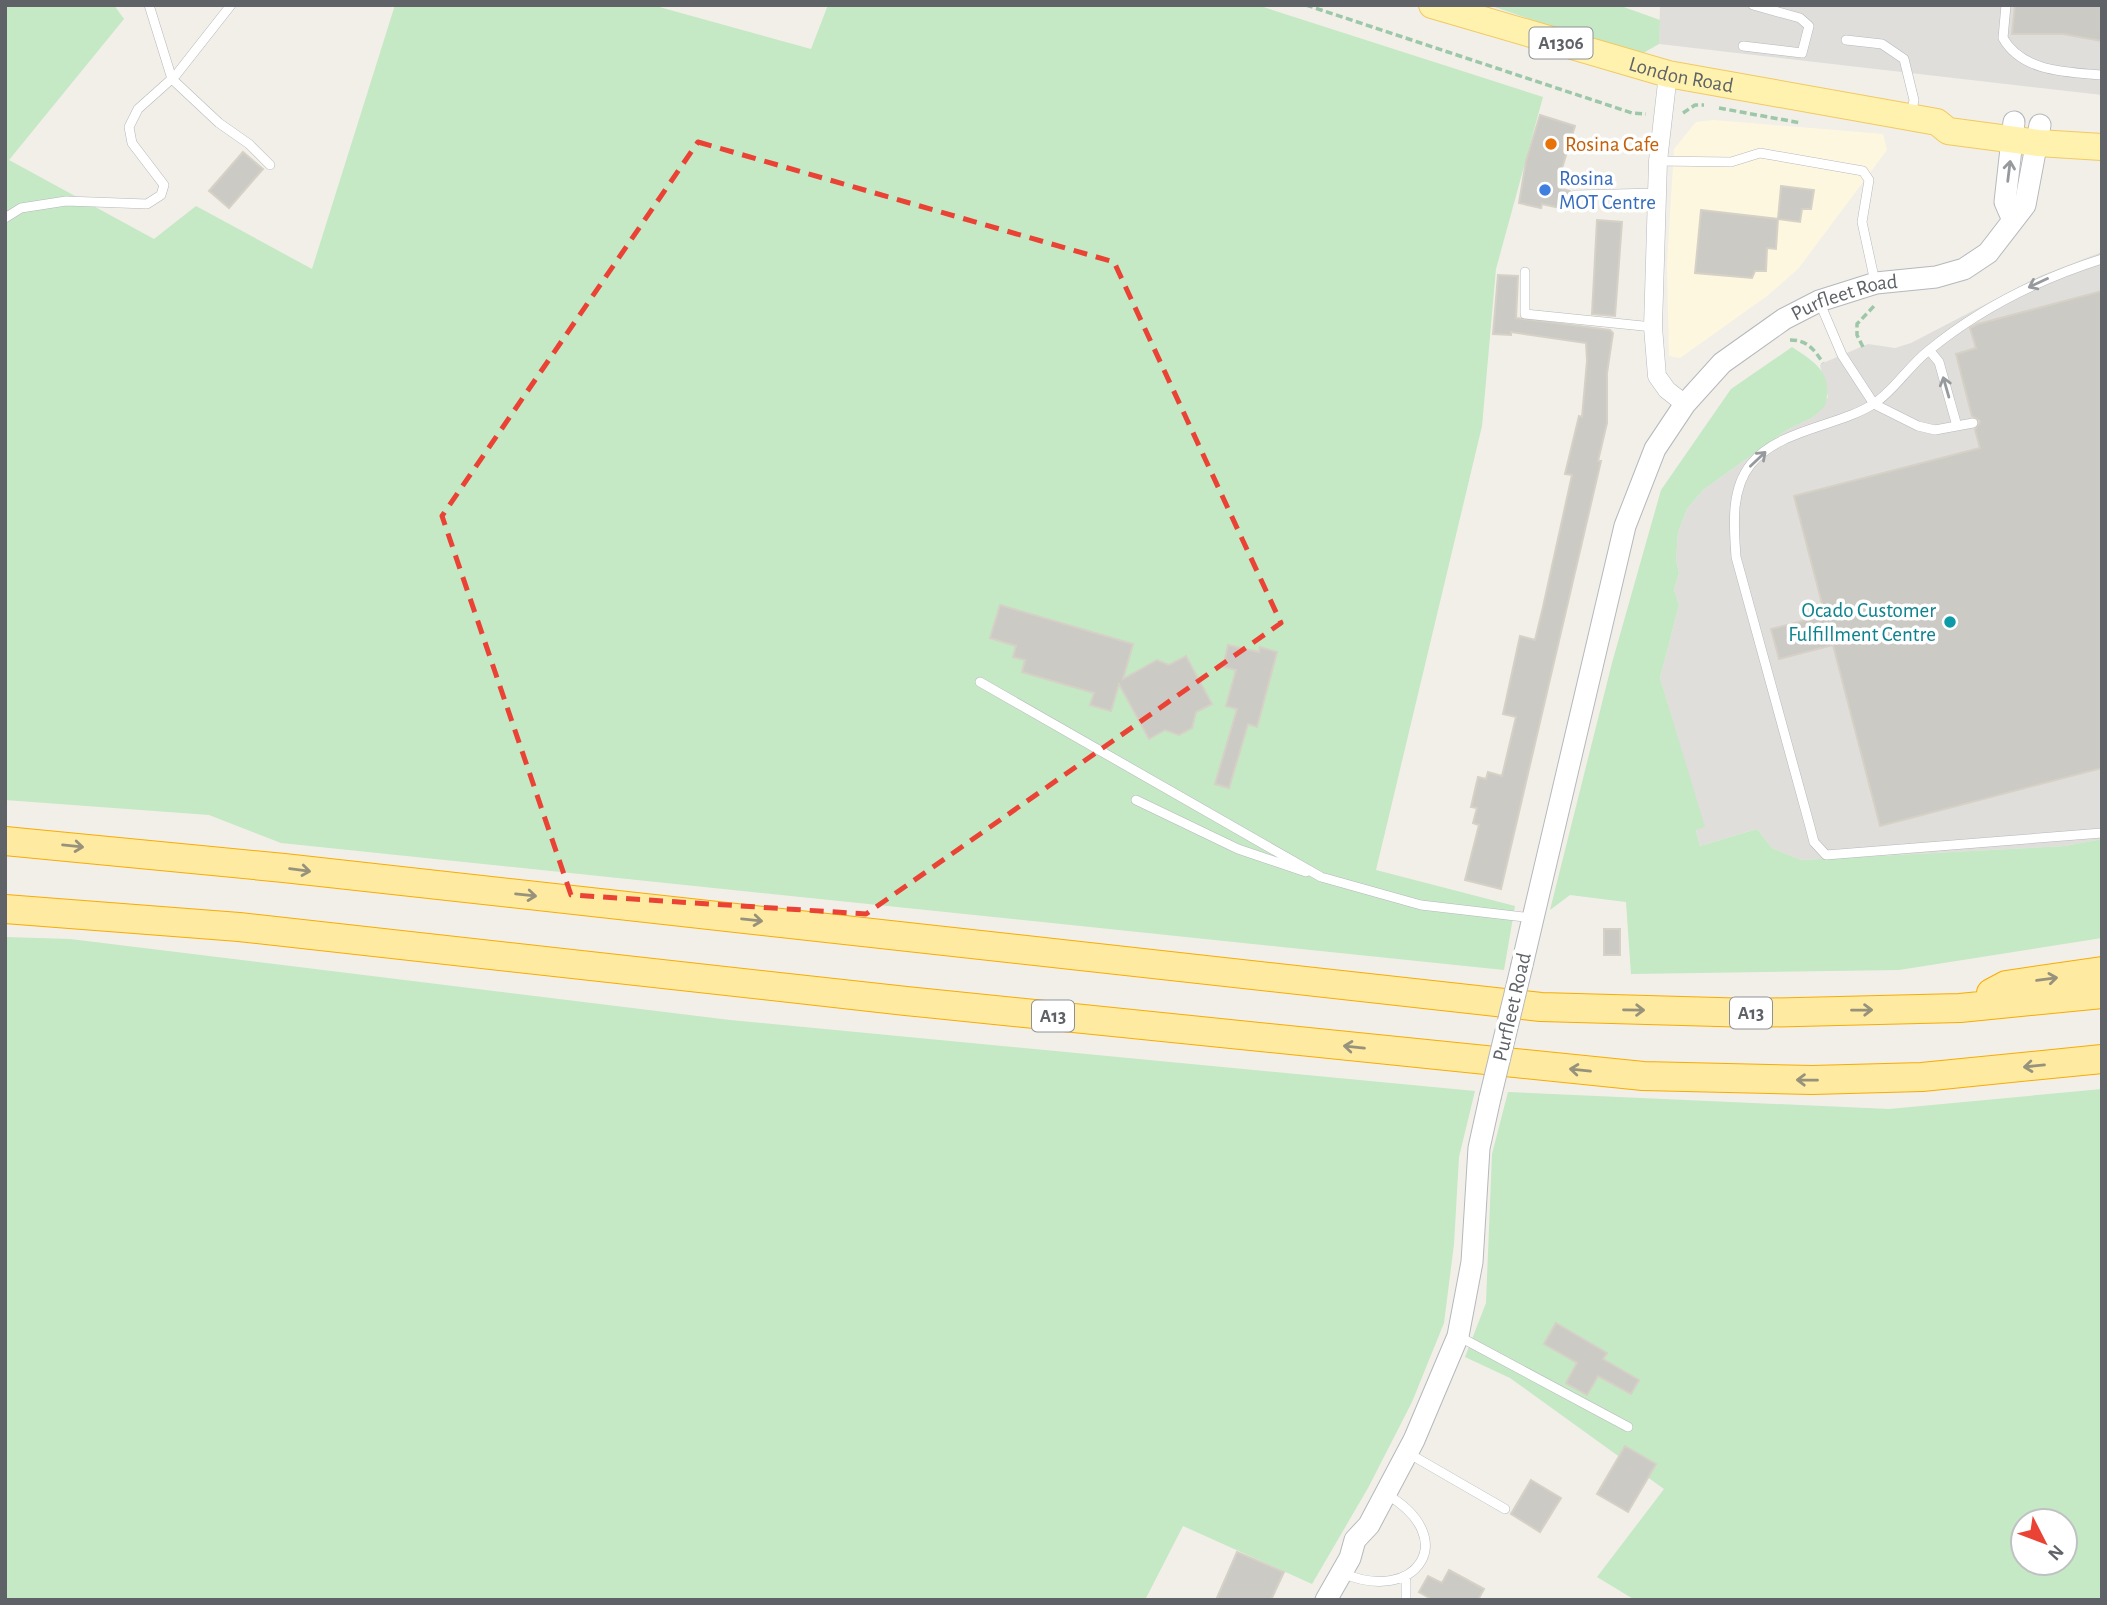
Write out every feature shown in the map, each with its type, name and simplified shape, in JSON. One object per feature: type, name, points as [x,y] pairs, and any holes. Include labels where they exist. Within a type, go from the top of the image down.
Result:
[{"type":"highway","name":"A13","points":[[5,841],[296,869],[1541,1007],[1753,1013],[1960,1008],[2102,994]]},
{"type":"highway","name":"A13","points":[[5,909],[239,927],[906,1001],[1643,1076],[1812,1080],[1909,1077],[2102,1059]]},
{"type":"highway","points":[[1960,1008],[2006,985],[2102,971]]},
{"type":"main road","name":"London Road","points":[[1432,5],[1668,74],[1937,122],[1948,131],[2102,129]]},
{"type":"main road","name":"London Road","points":[[2026,132],[2102,147]]},
{"type":"street","points":[[1668,74],[1656,193],[1653,327],[1657,376],[1667,390],[1685,404]]},
{"type":"street","name":"Purfleet Road","points":[[1326,1600],[1342,1573],[1355,1540],[1369,1525],[1408,1453],[1458,1336],[1472,1262],[1479,1148],[1490,1098],[1631,506],[1655,449],[1685,404],[1722,363],[1784,319],[1819,301],[1876,283],[1936,277],[1964,269],[1988,253],[2012,218],[2025,205],[2026,132]]},
{"type":"lane","points":[[149,5],[172,79],[270,165]]},
{"type":"lane","points":[[5,218],[21,208],[66,201],[147,204],[161,195],[164,185],[132,143],[129,127],[138,109],[172,79],[231,5]]},
{"type":"lane","points":[[1742,46],[1802,53],[1807,42],[1809,26],[1800,18],[1753,5]]},
{"type":"lane","points":[[2006,5],[2003,38],[2016,55],[2044,68],[2102,75]]},
{"type":"lane","points":[[1846,40],[1882,44],[1904,59],[1914,100],[1911,117]]},
{"type":"lane","points":[[1658,161],[1731,162],[1760,153],[1863,171],[1869,180],[1862,222],[1876,283]]},
{"type":"lane","points":[[1575,195],[1656,193]]},
{"type":"lane","points":[[2102,259],[2070,269],[2016,293],[1975,316],[1928,351],[1874,404],[1801,432],[1770,449],[1751,464],[1739,488],[1733,520],[1736,557],[1814,842],[1826,855],[2102,833]]},
{"type":"lane","points":[[1525,272],[1525,314],[1653,327]]},
{"type":"lane","points":[[1819,301],[1842,355],[1874,404],[1918,426],[1935,430],[1973,423]]},
{"type":"lane","points":[[1928,351],[1939,362],[1957,426]]},
{"type":"lane","points":[[980,682],[1321,877]]},
{"type":"lane","points":[[1136,800],[1238,849],[1321,877],[1421,905],[1533,918]]},
{"type":"lane","points":[[1458,1336],[1628,1427]]},
{"type":"lane","points":[[1408,1453],[1504,1509]]},
{"type":"lane","points":[[1386,1494],[1408,1508],[1422,1527],[1425,1538],[1422,1560],[1406,1581],[1406,1600]]},
{"type":"lane","points":[[1342,1573],[1356,1581],[1381,1587],[1406,1581]]},
{"type":"path","points":[[1306,5],[1620,110],[1648,114]]},
{"type":"path","points":[[1789,340],[1800,340],[1813,347],[1823,363]]},
{"type":"highlighted area","points":[[698,142],[1114,262],[1281,623],[866,914],[571,895],[442,516]]},
{"type":"shaded area","points":[[1660,5],[2102,5],[2102,95],[1659,44]]},
{"type":"shaded area","points":[[1713,120],[1883,134],[1887,150],[1798,269],[1767,296],[1680,358],[1669,356],[1667,265],[1674,149],[1696,122]]},
{"type":"shaded area","points":[[2102,252],[2102,839],[2065,846],[1801,860],[1772,848],[1757,829],[1700,846],[1696,829],[1704,827],[1660,678],[1679,605],[1674,590],[1679,573],[1676,560],[1678,532],[1687,509],[1703,490],[1787,430],[1813,417],[1828,397],[1820,365],[1823,363],[1868,344],[1895,348],[1911,343],[2040,276]]},
{"type":"green space","points":[[5,5],[114,5],[124,19],[9,160],[154,239],[196,206],[312,269],[395,5],[652,5],[811,49],[828,5],[1257,5],[1543,97],[1496,269],[1482,426],[1376,870],[1515,906],[1504,970],[281,843],[209,815],[5,800]]},
{"type":"green space","points":[[1489,5],[1618,5],[1660,20],[1659,44],[1638,56]]},
{"type":"green space","points":[[1792,347],[1809,358],[1825,377],[1825,406],[1813,417],[1787,430],[1703,490],[1687,509],[1678,532],[1676,560],[1679,573],[1674,590],[1679,605],[1660,678],[1705,827],[1696,830],[1700,846],[1757,829],[1772,848],[1801,860],[2065,846],[2102,839],[2102,938],[1899,970],[1631,974],[1626,902],[1570,895],[1550,910],[1612,663],[1661,490],[1731,389]]},
{"type":"green space","points":[[5,937],[70,939],[730,1020],[1475,1091],[1459,1157],[1454,1244],[1444,1323],[1412,1402],[1368,1488],[1312,1584],[1183,1526],[1145,1600],[5,1600]]},
{"type":"green space","points":[[2102,1089],[2102,1600],[1635,1600],[1597,1577],[1664,1489],[1510,1378],[1465,1357],[1486,1303],[1492,1154],[1508,1092],[1889,1109]]},
{"type":"building","points":[[2015,5],[2102,5],[2102,41],[2063,34],[2012,34]]},
{"type":"building","points":[[1540,115],[1575,126],[1560,175],[1567,177],[1563,189],[1570,191],[1569,210],[1542,204],[1541,208],[1519,203],[1526,161]]},
{"type":"building","points":[[243,152],[263,169],[229,208],[209,191]]},
{"type":"building","points":[[1781,186],[1814,190],[1811,209],[1802,209],[1800,222],[1778,219]]},
{"type":"building","points":[[1701,210],[1778,219],[1776,249],[1767,248],[1766,271],[1755,271],[1752,278],[1695,273]]},
{"type":"building","points":[[1597,220],[1622,222],[1615,316],[1592,314]]},
{"type":"building","points":[[1498,275],[1518,276],[1516,318],[1610,330],[1613,333],[1607,373],[1607,423],[1598,461],[1601,461],[1501,889],[1465,880],[1479,825],[1473,823],[1477,808],[1471,807],[1478,777],[1486,779],[1488,772],[1502,776],[1516,717],[1503,714],[1520,636],[1535,640],[1543,607],[1572,475],[1565,474],[1579,416],[1582,417],[1587,361],[1586,343],[1511,332],[1511,335],[1493,334]]},
{"type":"building","name":"Ocado Customer Fulfillment Centre","points":[[2102,291],[2102,768],[1880,826],[1833,645],[1779,659],[1771,629],[1825,615],[1794,496],[1980,448],[1975,430],[1980,421],[1972,416],[1956,354],[1976,348],[1970,328]]},
{"type":"building","points":[[1000,605],[1133,644],[1123,679],[1157,660],[1169,665],[1186,656],[1212,704],[1196,712],[1192,728],[1179,735],[1165,730],[1149,739],[1119,684],[1111,711],[1090,705],[1094,693],[1022,672],[1025,660],[1013,657],[1016,646],[990,638]]},
{"type":"building","points":[[1228,645],[1259,652],[1260,647],[1277,652],[1257,727],[1248,724],[1229,788],[1215,784],[1237,709],[1226,706],[1236,670],[1223,667]]},
{"type":"building","points":[[1604,929],[1620,929],[1620,955],[1604,955]]},
{"type":"building","points":[[1556,1323],[1607,1353],[1603,1359],[1639,1380],[1631,1394],[1598,1376],[1587,1395],[1566,1383],[1577,1363],[1544,1344]]},
{"type":"building","points":[[1625,1446],[1656,1464],[1628,1512],[1597,1494]]},
{"type":"building","points":[[1531,1480],[1561,1498],[1540,1532],[1511,1514]]},
{"type":"building","points":[[1237,1552],[1284,1572],[1271,1600],[1216,1600]]},
{"type":"building","points":[[1449,1570],[1484,1589],[1478,1600],[1433,1600],[1419,1592],[1428,1576],[1442,1583]]},
{"type":"place","name":"Rosina Cafe","points":[[1551,144]]},
{"type":"place","name":"Rosina MOT Centre","points":[[1545,190]]},
{"type":"place","name":"Ocado Customer Fulfillment Centre","points":[[1950,622]]}]
